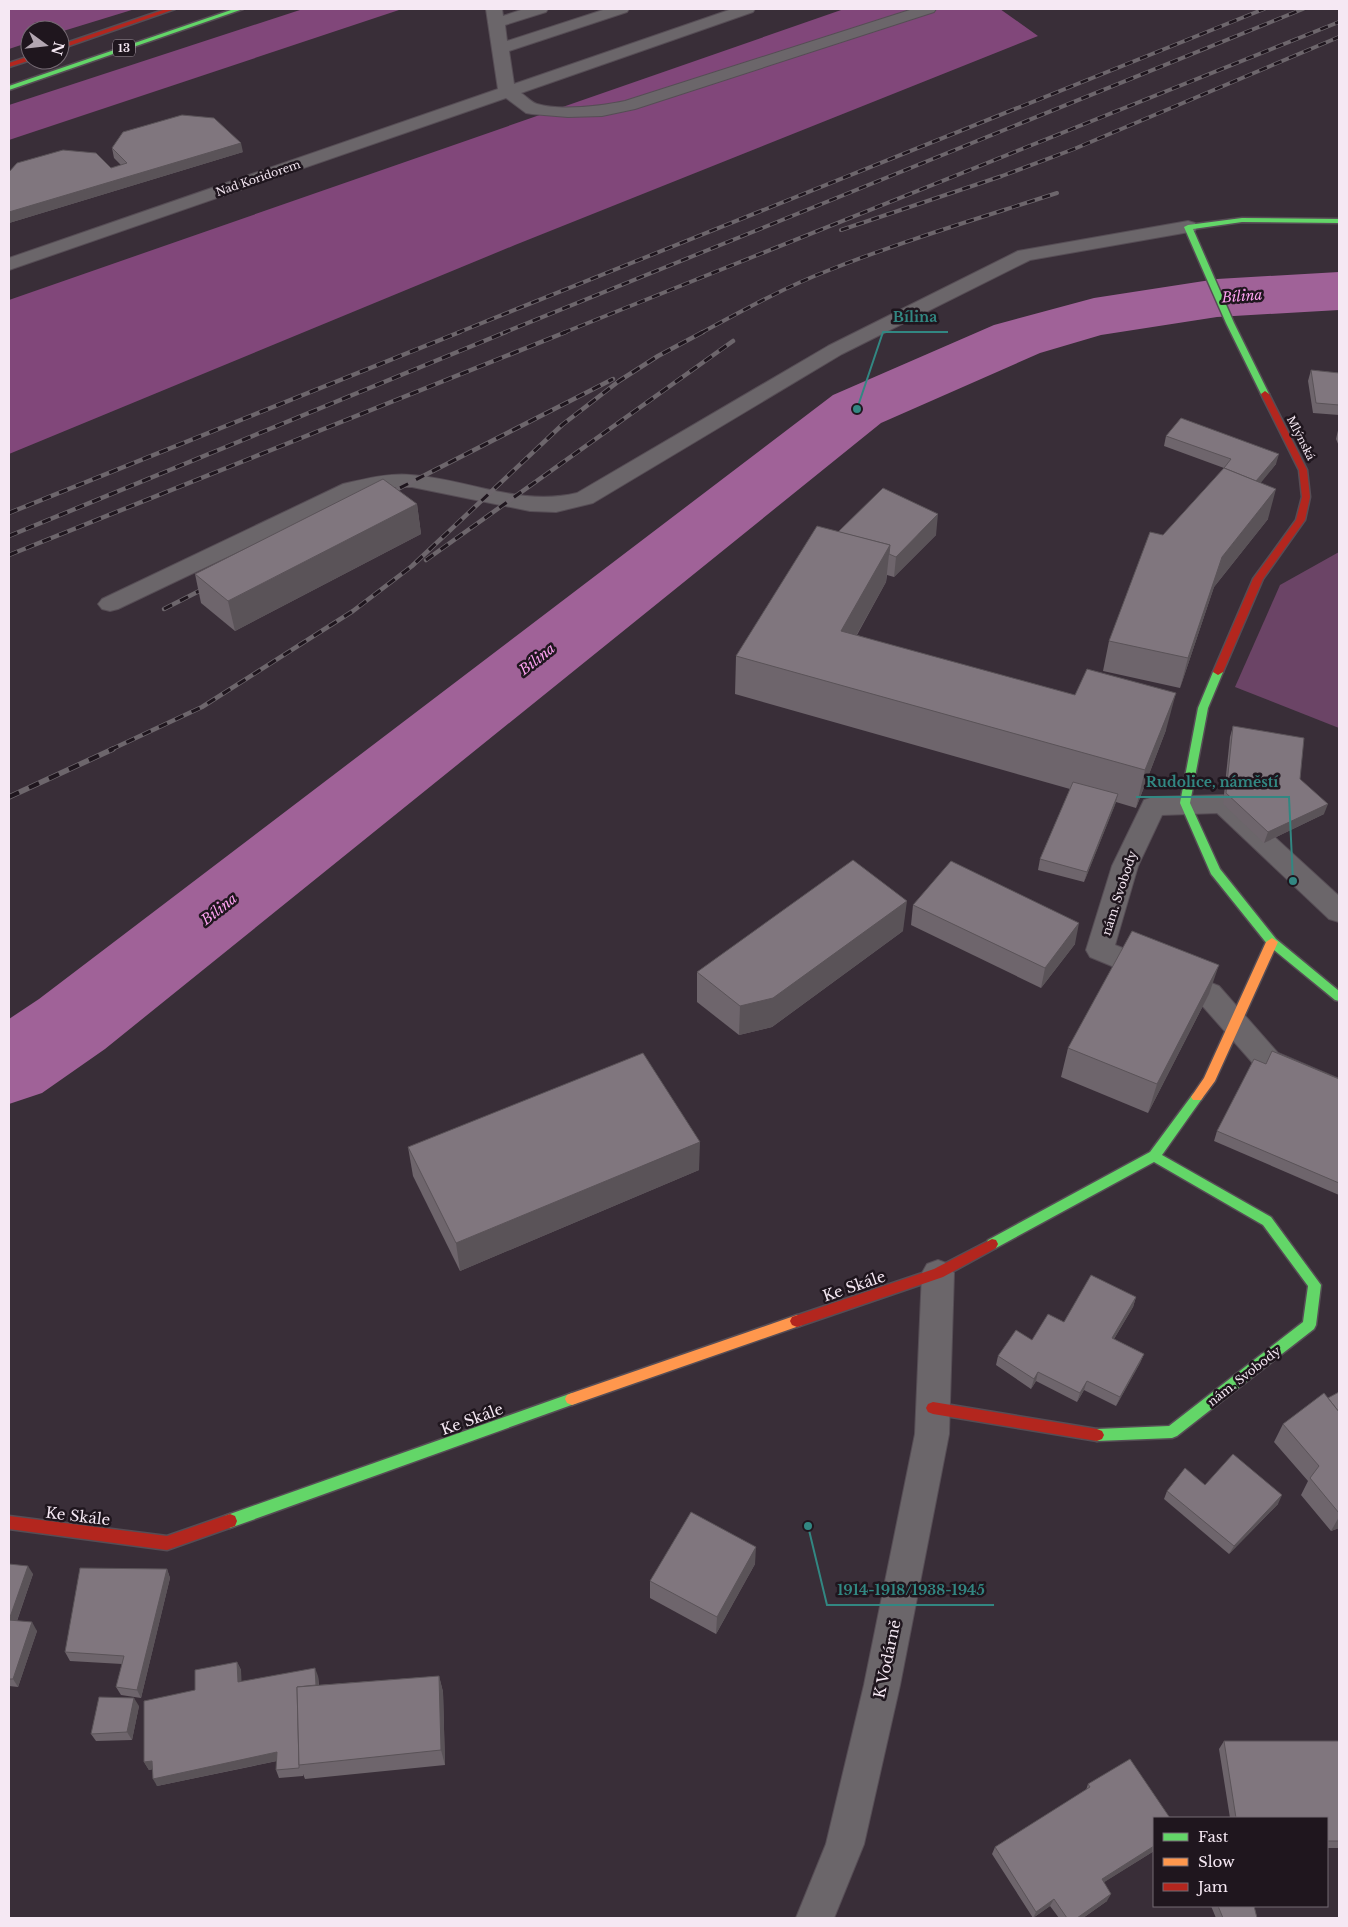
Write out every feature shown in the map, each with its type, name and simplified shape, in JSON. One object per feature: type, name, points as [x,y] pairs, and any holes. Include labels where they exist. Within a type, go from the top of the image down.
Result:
[{"type":"main road","name":"13","points":[[70,44],[172,9]]},
{"type":"main road","name":"13","points":[[9,88],[240,9]]},
{"type":"main road","points":[[1188,227],[1242,220],[1339,221]]},
{"type":"main road","name":"Mlýnská","points":[[1185,804],[1203,708],[1258,579],[1300,520],[1306,497],[1303,470],[1230,323],[1188,227]]},
{"type":"main road","points":[[1185,804],[1215,871],[1272,942],[1339,997]]},
{"type":"main road","points":[[938,1273],[1154,1156],[1209,1082],[1272,942]]},
{"type":"main road","name":"nám. Svobody","points":[[933,1408],[1103,1436],[1172,1432],[1309,1325],[1315,1285],[1267,1221],[1154,1156]]},
{"type":"main road","name":"Ke Skále","points":[[9,1523],[167,1543],[662,1367],[938,1273]]},
{"type":"street","points":[[540,9],[495,16],[507,90],[532,109],[568,112],[602,111],[630,105],[928,9]]},
{"type":"street","points":[[500,48],[621,9]]},
{"type":"street","name":"Nad Koridorem","points":[[9,264],[507,90],[747,9]]},
{"type":"street","points":[[110,604],[351,489],[383,481],[412,481],[530,504],[556,506],[585,498],[835,350],[1025,255],[1188,227]]},
{"type":"street","name":"nám. Svobody","points":[[1339,912],[1223,804],[1153,806],[1125,866],[1100,950],[1210,994],[1268,1061],[1339,1091]]},
{"type":"street","name":"K Vodárně","points":[[815,1918],[845,1844],[850,1825],[932,1434],[938,1273]]},
{"type":"shaded area","points":[[9,9],[135,9],[70,29],[70,20],[20,20],[20,45],[9,49]]},
{"type":"shaded area","points":[[303,9],[402,9],[9,140],[9,105]]},
{"type":"shaded area","points":[[844,9],[1000,9],[1038,36],[515,245],[9,454],[9,300]]},
{"type":"shaded area","points":[[1339,552],[1339,728],[1235,687],[1280,585]]},
{"type":"building","points":[[182,115],[214,118],[241,143],[9,212],[9,172],[17,163],[63,150],[96,153],[111,168],[127,163],[112,148],[123,132]]},
{"type":"building","points":[[1311,370],[1339,373],[1339,405],[1316,403]]},
{"type":"building","points":[[1181,418],[1279,454],[1256,481],[1224,468],[1231,459],[1166,436]]},
{"type":"building","points":[[1224,468],[1276,489],[1222,557],[1188,658],[1109,641],[1150,532],[1163,535]]},
{"type":"building","points":[[383,479],[417,504],[228,601],[195,574]]},
{"type":"building","points":[[883,488],[938,514],[896,557],[889,554],[890,545],[838,532]]},
{"type":"building","points":[[817,526],[890,545],[841,631],[1075,695],[1087,669],[1176,693],[1145,770],[736,656]]},
{"type":"building","points":[[1233,726],[1304,738],[1300,779],[1328,804],[1268,832],[1226,793]]},
{"type":"building","points":[[1073,782],[1118,794],[1087,872],[1040,859]]},
{"type":"building","points":[[853,860],[907,901],[773,998],[740,1006],[697,972]]},
{"type":"building","points":[[951,861],[1079,923],[1045,968],[913,905]]},
{"type":"building","points":[[1132,931],[1219,965],[1157,1084],[1068,1048]]},
{"type":"building","points":[[1272,1051],[1339,1079],[1339,1183],[1217,1131],[1254,1059],[1266,1064]]},
{"type":"building","points":[[643,1053],[700,1142],[456,1243],[408,1147]]},
{"type":"building","points":[[1091,1275],[1136,1297],[1112,1338],[1144,1354],[1120,1397],[1087,1381],[1080,1393],[1038,1372],[1034,1379],[998,1356],[1016,1330],[1032,1340],[1048,1314],[1064,1322]]},
{"type":"building","points":[[1339,1392],[1339,1412],[1328,1398]]},
{"type":"building","points":[[1324,1393],[1339,1412],[1339,1513],[1310,1478],[1319,1466],[1283,1424]]},
{"type":"building","points":[[1233,1454],[1282,1495],[1234,1546],[1167,1491],[1185,1468],[1205,1485]]},
{"type":"building","points":[[691,1512],[756,1547],[717,1617],[650,1581]]},
{"type":"building","points":[[9,1564],[28,1566],[9,1620]]},
{"type":"building","points":[[80,1568],[167,1569],[137,1690],[116,1687],[124,1656],[65,1652]]},
{"type":"building","points":[[9,1620],[32,1622],[13,1679],[9,1679]]},
{"type":"building","points":[[237,1662],[238,1682],[315,1668],[316,1685],[297,1687],[299,1768],[276,1770],[277,1752],[153,1779],[152,1761],[144,1762],[144,1701],[195,1690],[195,1670]]},
{"type":"building","points":[[439,1676],[441,1750],[299,1765],[297,1687]]},
{"type":"building","points":[[99,1697],[134,1698],[127,1732],[91,1734]]},
{"type":"building","points":[[1224,1741],[1339,1741],[1339,1841],[1328,1841],[1328,1817],[1236,1817]]},
{"type":"building","points":[[1130,1759],[1169,1817],[1153,1817],[1153,1847],[1102,1879],[1111,1894],[1077,1918],[1067,1918],[1054,1899],[1036,1912],[995,1847],[1090,1787],[1088,1784]]},
{"type":"building","points":[[1218,1907],[1254,1907],[1257,1918],[1223,1918]]},
{"type":"waterway","name":"Bílina","points":[[9,1067],[72,1024],[857,409],[1017,339],[1094,317],[1217,298],[1339,291]]},
{"type":"railway","points":[[457,333],[1264,9]]},
{"type":"railway","points":[[503,333],[1303,9]]},
{"type":"railway","points":[[563,333],[1339,22]]},
{"type":"railway","points":[[841,230],[1002,176],[1074,149],[1339,37]]},
{"type":"railway","points":[[701,333],[779,292],[827,271],[912,240],[1057,193]]},
{"type":"railway","points":[[9,513],[460,332]]},
{"type":"railway","points":[[9,536],[506,332]]},
{"type":"railway","points":[[9,555],[566,332]]},
{"type":"railway","points":[[110,750],[202,707],[353,611],[412,566],[562,425],[619,381],[658,356],[703,332]]},
{"type":"railway","points":[[426,560],[733,341]]},
{"type":"railway","points":[[384,496],[613,379]]},
{"type":"railway","points":[[164,609],[211,585]]},
{"type":"railway","points":[[9,797],[113,749]]},
{"type":"traffic: fast","points":[[9,88],[240,9]]},
{"type":"traffic: fast","points":[[1265,394],[1230,323],[1188,227],[1242,220],[1339,221]]},
{"type":"traffic: fast","points":[[1218,672],[1203,708],[1185,803],[1215,871],[1272,942],[1339,997]]},
{"type":"traffic: fast","points":[[992,1244],[1154,1156],[1197,1097]]},
{"type":"traffic: fast","points":[[1097,1435],[1172,1432],[1309,1325],[1315,1285],[1267,1221],[1154,1156]]},
{"type":"traffic: fast","points":[[230,1521],[572,1399]]},
{"type":"traffic: slow","points":[[1197,1097],[1209,1081],[1272,942]]},
{"type":"traffic: slow","points":[[572,1399],[797,1321]]},
{"type":"traffic: jam","points":[[70,44],[172,9]]},
{"type":"traffic: jam","points":[[9,65],[20,61]]},
{"type":"traffic: jam","points":[[1218,672],[1258,579],[1300,520],[1306,497],[1303,470],[1265,394]]},
{"type":"traffic: jam","points":[[797,1321],[938,1273],[992,1244]]},
{"type":"traffic: jam","points":[[933,1408],[1097,1435]]},
{"type":"traffic: jam","points":[[9,1523],[167,1543],[230,1521]]},
{"type":"place","name":"Bílina","points":[[857,409]]},
{"type":"place","name":"Rudolice, náměstí","points":[[1293,881]]},
{"type":"place","name":"1914-1918/1938-1945","points":[[808,1526]]}]
